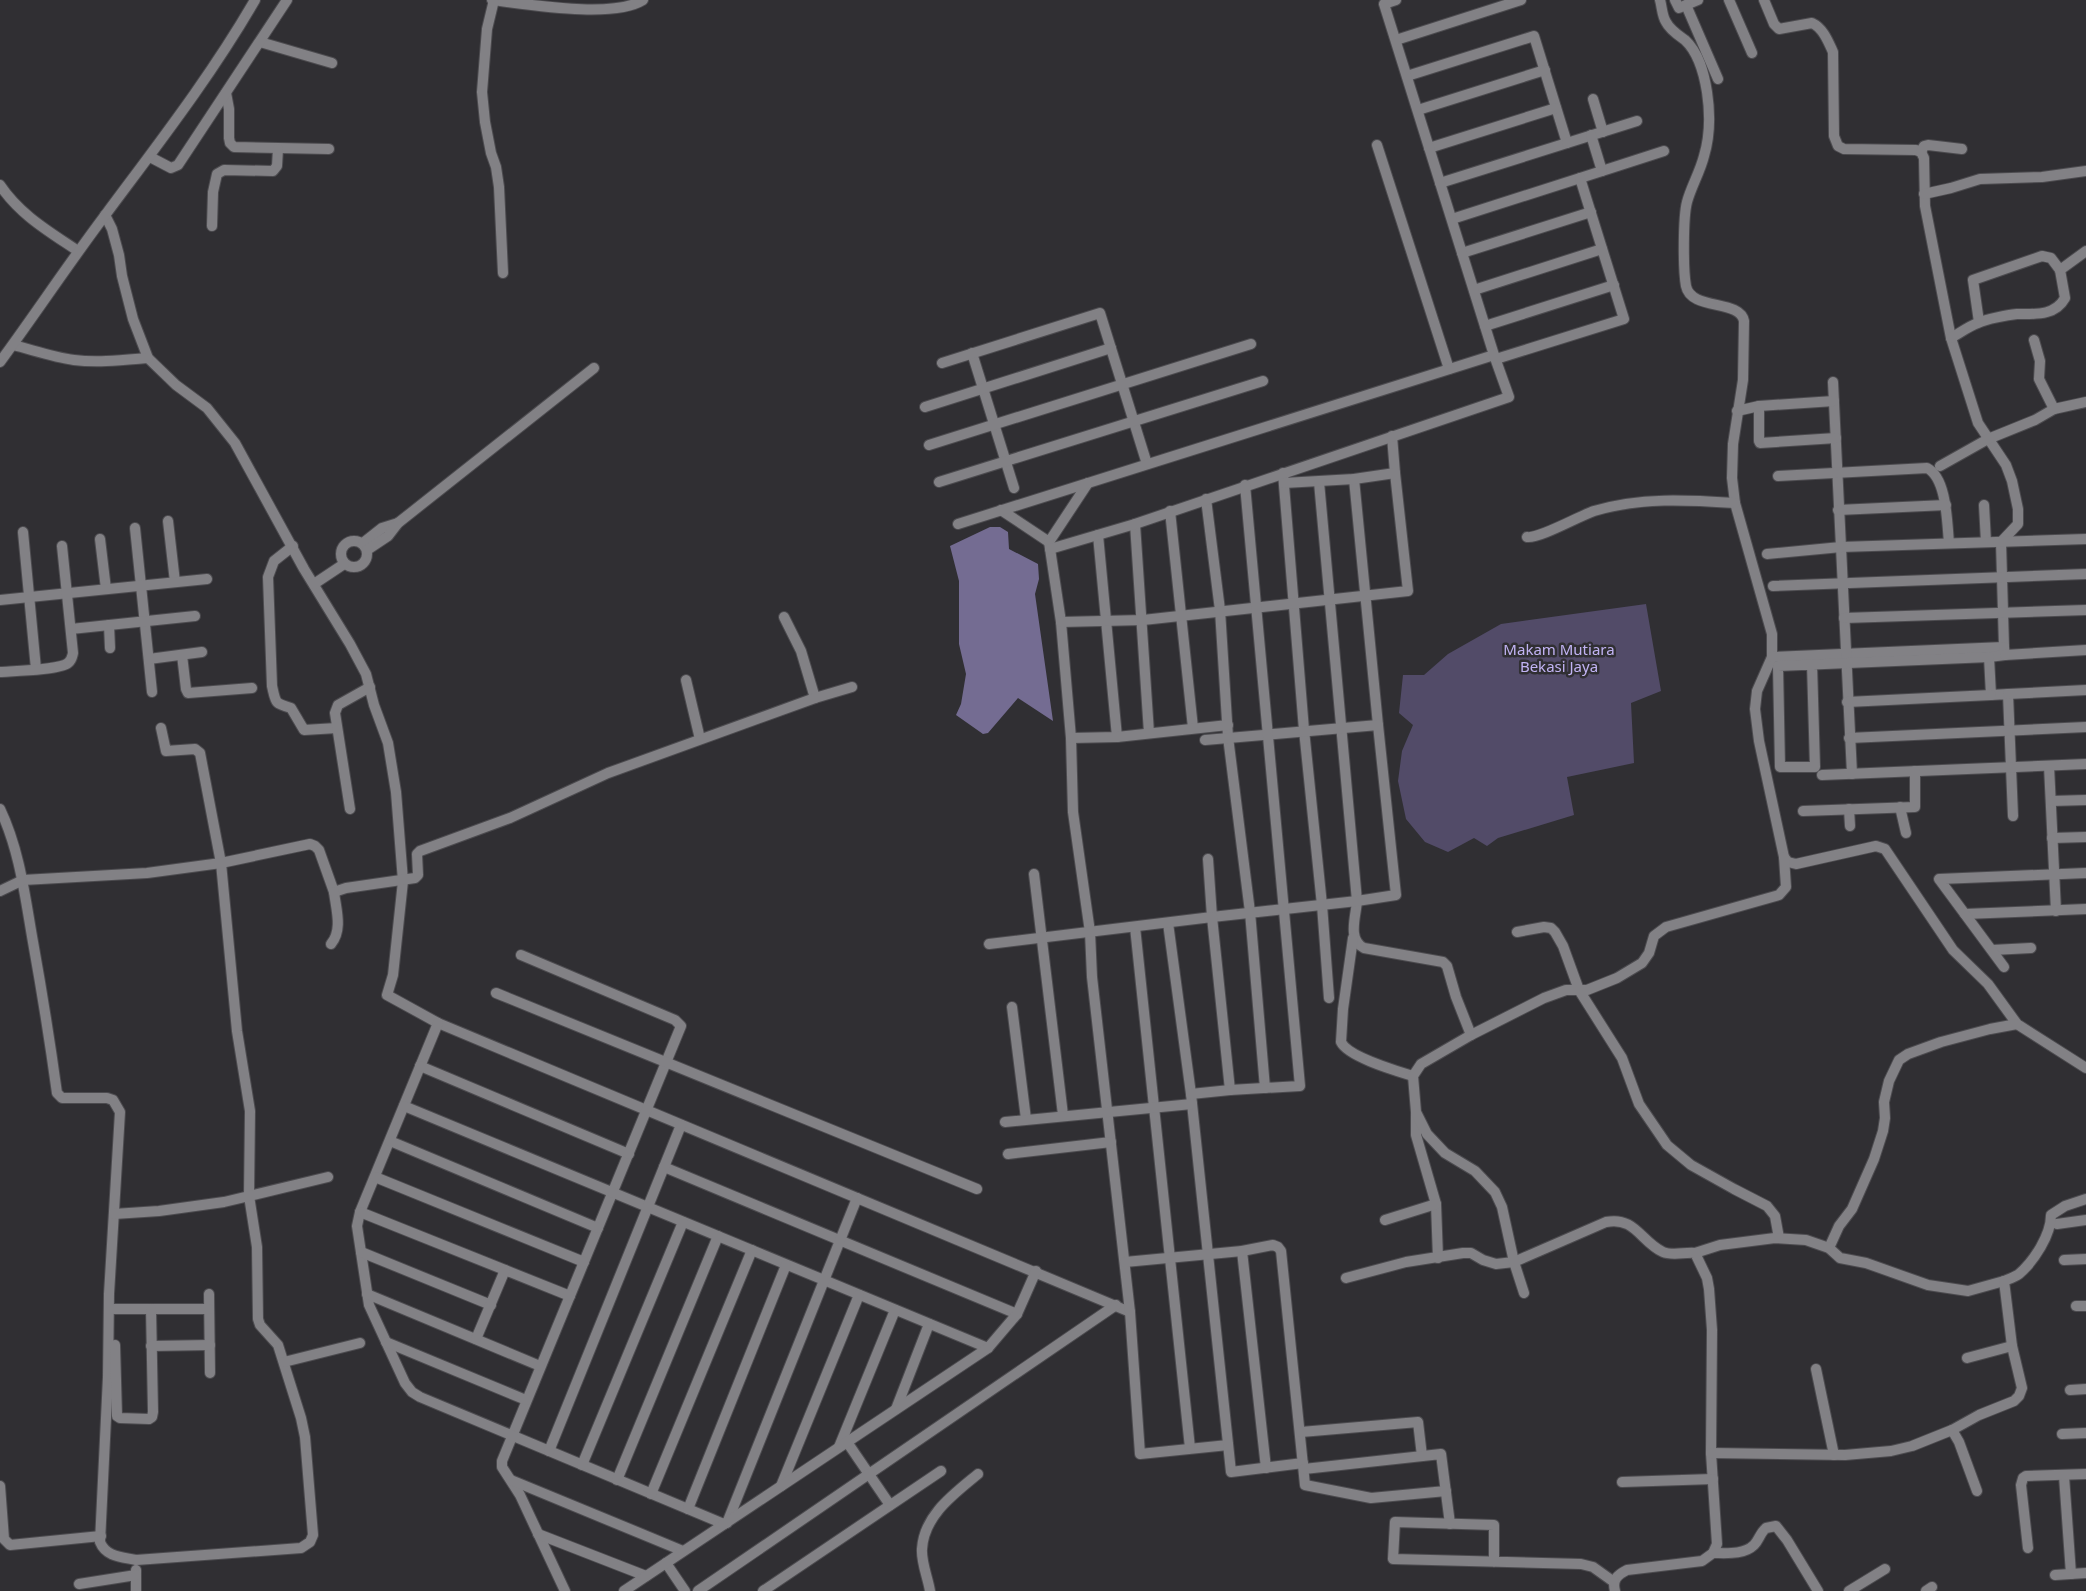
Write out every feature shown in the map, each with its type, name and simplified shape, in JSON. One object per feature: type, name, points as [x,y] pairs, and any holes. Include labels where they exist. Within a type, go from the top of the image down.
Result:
[{"type":"street","points":[[0,362],[78,251],[150,157],[198,90],[255,0]]},
{"type":"street","points":[[150,157],[171,168],[178,165],[287,0]]},
{"type":"street","points":[[503,273],[499,187],[485,122],[482,92],[487,29],[493,0],[577,9],[592,4],[632,5],[643,0]]},
{"type":"street","points":[[1001,510],[1050,545],[1098,535],[1135,524],[1245,485],[1283,478],[1392,436],[1508,397],[1384,4],[1396,0]]},
{"type":"street","points":[[1396,40],[1521,0]]},
{"type":"street","points":[[1438,1258],[1436,1204],[1416,1135],[1413,1076],[1421,1064],[1471,1035],[1544,998],[1566,990],[1586,990],[1602,985],[1642,963],[1649,953],[1654,936],[1666,927],[1779,895],[1786,888],[1784,857],[1759,741],[1755,709],[1757,691],[1772,658],[1770,625],[1735,503],[1731,464],[1737,411],[1743,380],[1743,316],[1737,311],[1693,296],[1686,288],[1684,268],[1686,204],[1701,165],[1706,145],[1708,122],[1707,92],[1703,74],[1695,54],[1686,41],[1672,30],[1665,21],[1660,0]]},
{"type":"street","points":[[1675,0],[1679,8],[1698,0]]},
{"type":"street","points":[[1729,0],[1752,53]]},
{"type":"street","points":[[1764,0],[1778,29],[1812,23],[1818,27],[1827,39],[1833,52],[1834,136],[1838,146],[1844,148],[1916,150],[1921,152],[1924,158],[1924,194],[1951,338],[1978,423],[2006,466],[2016,495],[2018,524],[2002,542],[2004,651]]},
{"type":"street","points":[[1686,5],[1718,79]]},
{"type":"street","points":[[1407,76],[1534,36],[1567,143]]},
{"type":"street","points":[[260,42],[332,62]]},
{"type":"street","points":[[1418,110],[1545,70]]},
{"type":"street","points":[[226,93],[229,109],[229,138],[232,145],[238,148],[329,149]]},
{"type":"street","points":[[1593,99],[1603,132]]},
{"type":"street","points":[[1430,148],[1556,108]]},
{"type":"street","points":[[1440,183],[1637,121]]},
{"type":"street","points":[[1591,136],[1602,171]]},
{"type":"street","points":[[1377,145],[1449,369]]},
{"type":"street","points":[[1921,152],[1924,146],[1928,145],[1962,149]]},
{"type":"street","points":[[212,226],[213,192],[217,174],[224,170],[273,171],[277,166],[278,148]]},
{"type":"street","points":[[1452,219],[1664,151]]},
{"type":"street","points":[[1924,194],[1980,179],[2042,177],[2086,171]]},
{"type":"street","points":[[958,524],[1449,369],[1624,319],[1580,178]]},
{"type":"street","points":[[0,185],[20,210],[36,224],[78,251]]},
{"type":"street","points":[[1462,253],[1591,212]]},
{"type":"street","points":[[105,215],[112,229],[122,276],[134,319],[148,358],[176,385],[207,408],[235,443],[366,674],[388,743],[396,792],[403,881],[393,975],[387,995],[438,1024],[1036,1271],[1130,1312]]},
{"type":"street","points":[[1474,290],[1602,249]]},
{"type":"street","points":[[2060,270],[2086,251]]},
{"type":"street","points":[[1951,338],[1979,322],[2015,314],[2030,315],[2050,312],[2059,307],[2065,298],[2060,270],[2051,258],[2042,256],[1974,280],[1979,322]]},
{"type":"street","points":[[1485,326],[1614,285]]},
{"type":"street","points":[[942,362],[1100,313],[1147,464]]},
{"type":"street","points":[[2034,340],[2040,361],[2039,379],[2054,410]]},
{"type":"street","points":[[13,344],[53,356],[75,360],[148,358]]},
{"type":"street","points":[[929,445],[1251,344]]},
{"type":"street","points":[[925,407],[1111,348]]},
{"type":"street","points":[[972,353],[1014,488]]},
{"type":"street","points":[[365,546],[388,536],[398,522],[594,368]]},
{"type":"street","points":[[939,482],[1263,381]]},
{"type":"street","points":[[1834,382],[1838,510],[1852,774]]},
{"type":"street","points":[[1737,411],[1759,406],[1834,401]]},
{"type":"street","points":[[1940,466],[1988,439],[2035,420],[2054,410],[2086,402]]},
{"type":"street","points":[[1759,406],[1758,441],[1760,443],[1836,438]]},
{"type":"street","points":[[1061,622],[1143,620],[1180,614],[1408,591],[1392,436]]},
{"type":"street","points":[[1778,476],[1927,468],[1936,475],[1946,505],[1949,543]]},
{"type":"street","points":[[1283,478],[1319,482],[1395,473]]},
{"type":"street","points":[[1283,478],[1329,998]]},
{"type":"street","points":[[990,944],[1396,895],[1354,479]]},
{"type":"street","points":[[1319,482],[1328,600],[1357,901],[1343,1009],[1341,1042],[1346,1050],[1413,1076]]},
{"type":"street","points":[[1088,483],[1050,545],[1061,622],[1072,738],[1073,812],[1090,932],[1092,977],[1130,1312],[1140,1454],[1228,1445]]},
{"type":"street","points":[[1005,1122],[1154,1107],[1230,1090],[1300,1086],[1267,734],[1258,607],[1245,485]]},
{"type":"street","points":[[1206,499],[1220,610],[1228,737],[1250,912],[1265,1088]]},
{"type":"street","points":[[1527,537],[1536,536],[1576,518],[1609,507],[1658,500],[1735,503]]},
{"type":"street","points":[[1838,510],[1946,505]]},
{"type":"street","points":[[1984,505],[1986,542]]},
{"type":"street","points":[[1170,512],[1193,728]]},
{"type":"street","points":[[168,521],[175,582]]},
{"type":"street","points":[[1135,524],[1143,620],[1149,733]]},
{"type":"street","points":[[135,528],[152,692]]},
{"type":"street","points":[[23,532],[36,669]]},
{"type":"street","points":[[1098,535],[1117,737]]},
{"type":"street","points":[[100,539],[106,589]]},
{"type":"street","points":[[1766,554],[1841,547],[2086,539]]},
{"type":"street","points":[[355,540],[365,546],[368,557],[364,564],[358,568],[344,564],[341,556],[342,548],[347,542],[355,540]]},
{"type":"street","points":[[0,672],[57,667],[68,663],[72,659],[71,629],[62,546]]},
{"type":"street","points":[[292,546],[274,561],[268,576],[272,686],[278,705],[290,708],[304,730],[337,728]]},
{"type":"street","points":[[314,584],[344,564]]},
{"type":"street","points":[[1773,586],[2086,574]]},
{"type":"street","points":[[0,600],[207,579]]},
{"type":"street","points":[[1844,618],[2086,610]]},
{"type":"street","points":[[71,629],[194,616]]},
{"type":"street","points":[[784,617],[801,651],[815,698]]},
{"type":"street","points":[[109,625],[110,648]]},
{"type":"street","points":[[1812,664],[1815,767],[1780,767],[1778,666],[1846,659],[2004,651],[2086,650]]},
{"type":"street","points":[[1772,658],[1989,657],[2004,651]]},
{"type":"street","points":[[149,659],[202,652]]},
{"type":"street","points":[[182,655],[188,692],[252,688]]},
{"type":"street","points":[[1989,657],[1991,695]]},
{"type":"street","points":[[686,680],[700,740]]},
{"type":"street","points":[[350,809],[337,728],[336,708],[370,687]]},
{"type":"street","points":[[334,892],[346,888],[403,881],[417,876],[417,854],[420,850],[510,818],[608,773],[815,698],[852,687]]},
{"type":"street","points":[[1847,702],[2086,690]]},
{"type":"street","points":[[2008,694],[2013,816]]},
{"type":"street","points":[[1072,738],[1117,737],[1228,724]]},
{"type":"street","points":[[1205,740],[1378,725]]},
{"type":"street","points":[[1849,738],[2009,729],[2086,727]]},
{"type":"street","points":[[0,809],[12,837],[23,880],[57,1093],[62,1098],[108,1098],[113,1100],[120,1112],[109,1294],[108,1377],[100,1542],[109,1553],[136,1560],[294,1549],[306,1546],[312,1540],[313,1535],[305,1437],[284,1362],[275,1342],[260,1325],[258,1319],[257,1247],[249,1196],[250,1110],[237,1031],[221,863],[200,753],[195,749],[166,751],[161,728]]},
{"type":"street","points":[[1822,775],[2086,764]]},
{"type":"street","points":[[2049,766],[2056,911]]},
{"type":"street","points":[[1803,811],[1915,807],[1915,771]]},
{"type":"street","points":[[2051,801],[2086,800]]},
{"type":"street","points":[[1900,807],[1906,833]]},
{"type":"street","points":[[1849,809],[1850,826]]},
{"type":"street","points":[[2052,838],[2086,837]]},
{"type":"street","points":[[0,891],[23,880],[147,873],[221,863],[310,844],[319,850],[334,892],[338,932],[331,944]]},
{"type":"street","points":[[1784,857],[1788,862],[1796,864],[1876,846],[1885,849],[1953,950],[1988,984],[2016,1024],[2086,1068]]},
{"type":"street","points":[[1208,859],[1212,917],[1230,1090]]},
{"type":"street","points":[[2004,967],[1939,879],[2086,873]]},
{"type":"street","points":[[1034,874],[1040,938],[1063,1116]]},
{"type":"street","points":[[1965,914],[2086,909]]},
{"type":"street","points":[[1168,923],[1191,1099],[1231,1472],[1441,1454],[1450,1524]]},
{"type":"street","points":[[1135,927],[1190,1448]]},
{"type":"street","points":[[1517,932],[1544,927],[1551,928],[1563,946],[1579,990],[1622,1058],[1639,1104],[1666,1145],[1691,1165],[1767,1206],[1775,1216],[1779,1238]]},
{"type":"street","points":[[1353,938],[1358,945],[1364,948],[1442,962],[1447,966],[1456,997],[1471,1035]]},
{"type":"street","points":[[1992,950],[2030,948]]},
{"type":"street","points":[[521,955],[680,1023],[681,1026],[501,1464],[538,1534],[565,1591]]},
{"type":"street","points":[[496,993],[977,1189]]},
{"type":"street","points":[[1012,1007],[1026,1119]]},
{"type":"street","points":[[438,1024],[360,1212],[357,1226],[369,1305],[405,1383],[412,1392],[420,1397],[725,1524]]},
{"type":"street","points":[[1829,1248],[1839,1226],[1852,1209],[1874,1159],[1883,1131],[1885,1118],[1884,1102],[1888,1081],[1899,1060],[1908,1054],[1941,1042],[1990,1028],[2016,1024]]},
{"type":"street","points":[[420,1066],[629,1154]]},
{"type":"street","points":[[404,1106],[988,1348]]},
{"type":"street","points":[[1416,1112],[1427,1134],[1445,1153],[1475,1171],[1495,1192],[1502,1207],[1514,1262],[1524,1293]]},
{"type":"street","points":[[549,1451],[681,1125]]},
{"type":"street","points":[[390,1141],[598,1228]]},
{"type":"street","points":[[1008,1154],[1111,1142]]},
{"type":"street","points":[[664,1166],[1017,1314]]},
{"type":"street","points":[[114,1214],[159,1211],[224,1202],[328,1177]]},
{"type":"street","points":[[375,1177],[584,1262]]},
{"type":"street","points":[[725,1524],[857,1198]]},
{"type":"street","points":[[1346,1278],[1406,1262],[1471,1253],[1483,1260],[1496,1264],[1514,1262],[1606,1222],[1615,1220],[1627,1223],[1665,1253],[1695,1253],[1720,1245],[1779,1238],[1806,1240],[1829,1248],[1840,1258],[1866,1263],[1928,1285],[1968,1291],[2018,1275],[2046,1236],[2051,1225],[2051,1215],[2065,1206],[2086,1199]]},
{"type":"street","points":[[1386,1220],[1436,1204]]},
{"type":"street","points":[[360,1212],[570,1296]]},
{"type":"street","points":[[2057,1224],[2086,1220]]},
{"type":"street","points":[[582,1465],[683,1222]]},
{"type":"street","points":[[617,1480],[718,1236]]},
{"type":"street","points":[[1125,1262],[1242,1251],[1273,1245],[1278,1247],[1281,1251],[1305,1485],[1371,1498],[1446,1491]]},
{"type":"street","points":[[652,1494],[752,1250]]},
{"type":"street","points":[[1242,1251],[1266,1468]]},
{"type":"street","points":[[361,1252],[491,1305]]},
{"type":"street","points":[[1494,1562],[1494,1525],[1395,1522],[1393,1560],[1581,1564],[1593,1567],[1614,1586],[1620,1573],[1627,1570],[1702,1561],[1713,1553],[1717,1544],[1711,1453],[1712,1330],[1707,1278],[1695,1253]]},
{"type":"street","points":[[2064,1260],[2086,1259]]},
{"type":"street","points":[[688,1509],[786,1265]]},
{"type":"street","points":[[476,1339],[505,1270]]},
{"type":"street","points":[[624,1591],[988,1348],[1017,1314],[1036,1271]]},
{"type":"street","points":[[1711,1453],[1834,1455],[1891,1451],[1912,1446],[1952,1430],[1979,1415],[2014,1401],[2019,1396],[2022,1388],[2012,1346],[2004,1281]]},
{"type":"street","points":[[109,1294],[114,1297],[116,1412],[120,1418],[149,1419],[152,1417],[151,1309]]},
{"type":"street","points":[[209,1294],[210,1373]]},
{"type":"street","points":[[367,1294],[540,1366]]},
{"type":"street","points":[[781,1486],[859,1295]]},
{"type":"street","points":[[698,1591],[1116,1305]]},
{"type":"street","points":[[114,1309],[209,1309]]},
{"type":"street","points":[[843,1445],[895,1310]]},
{"type":"street","points":[[896,1410],[929,1324]]},
{"type":"street","points":[[386,1342],[526,1400]]},
{"type":"street","points":[[284,1362],[360,1343]]},
{"type":"street","points":[[151,1346],[210,1345]]},
{"type":"street","points":[[1967,1358],[2012,1346]]},
{"type":"street","points":[[1816,1369],[1834,1455]]},
{"type":"street","points":[[2070,1390],[2086,1389]]},
{"type":"street","points":[[1301,1432],[1418,1422],[1422,1456]]},
{"type":"street","points":[[1952,1430],[1959,1442],[1977,1491]]},
{"type":"street","points":[[2062,1434],[2086,1433]]},
{"type":"street","points":[[843,1445],[869,1474],[890,1505]]},
{"type":"street","points":[[763,1591],[941,1471]]},
{"type":"street","points":[[930,1591],[922,1550],[926,1532],[934,1514],[978,1474]]},
{"type":"street","points":[[2028,1548],[2021,1486],[2023,1478],[2026,1476],[2086,1474]]},
{"type":"street","points":[[2064,1476],[2071,1574]]},
{"type":"street","points":[[510,1480],[684,1551]]},
{"type":"street","points":[[1622,1482],[1712,1480]]},
{"type":"street","points":[[0,1486],[4,1539],[10,1544],[101,1536]]},
{"type":"street","points":[[1713,1553],[1739,1552],[1748,1549],[1766,1528],[1776,1526],[1787,1540],[1818,1591]]},
{"type":"street","points":[[538,1534],[646,1576]]},
{"type":"street","points":[[136,1560],[136,1591]]},
{"type":"street","points":[[666,1563],[685,1591]]},
{"type":"street","points":[[1849,1591],[1885,1569]]},
{"type":"street","points":[[2055,1575],[2086,1573]]},
{"type":"street","points":[[79,1584],[136,1575]]},
{"type":"green space","name":"Makam Mutiara Bekasi Jaya","points":[[1646,604],[1661,691],[1631,703],[1634,763],[1567,777],[1574,815],[1498,838],[1487,846],[1474,838],[1448,852],[1425,842],[1406,819],[1398,781],[1402,751],[1413,725],[1399,713],[1403,675],[1424,675],[1448,654],[1501,624]]},
{"type":"shaded area","points":[[990,527],[1000,527],[1008,532],[1009,549],[1038,564],[1039,579],[1035,594],[1053,721],[1018,698],[988,733],[983,734],[956,715],[961,704],[966,674],[959,644],[959,581],[950,546]]}]
